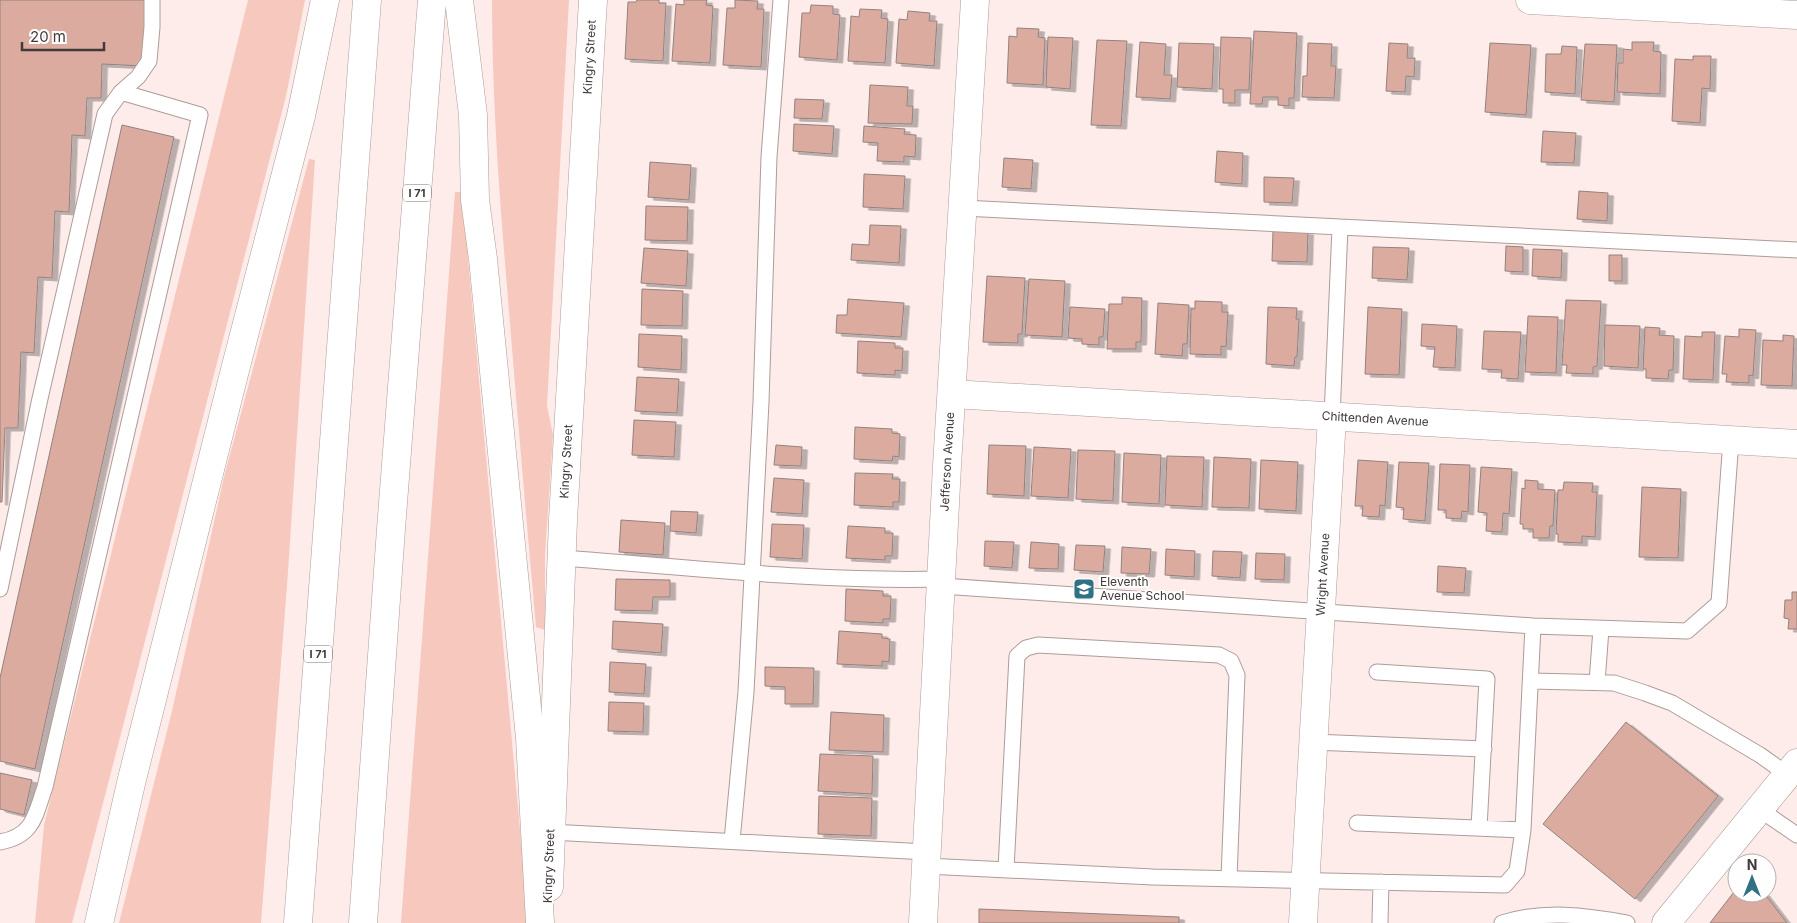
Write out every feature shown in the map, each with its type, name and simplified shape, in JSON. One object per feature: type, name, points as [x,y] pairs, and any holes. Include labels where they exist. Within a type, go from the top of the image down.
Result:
[{"type":"main road","points":[[98,923],[134,769],[301,116],[325,0]]},
{"type":"main road","name":"I 71","points":[[298,923],[367,0]]},
{"type":"main road","name":"I 71","points":[[364,923],[391,529],[432,0]]},
{"type":"main road","points":[[459,0],[473,115],[475,200],[483,259],[530,738],[540,923]]},
{"type":"main road","name":"Kingry Street","points":[[548,923],[561,558],[594,0]]},
{"type":"main road","name":"Jefferson Avenue","points":[[923,923],[975,0]]},
{"type":"main road","points":[[1540,0],[1797,15]]},
{"type":"main road","name":"Chittenden Avenue","points":[[952,394],[1797,444]]},
{"type":"main road","name":"Wright Avenue","points":[[1303,923],[1332,417]]},
{"type":"main road","points":[[1666,923],[1792,769]]},
{"type":"lane","points":[[0,589],[41,394],[106,114],[121,92],[138,77],[149,60],[152,0]]},
{"type":"lane","points":[[732,841],[746,692],[762,402],[769,156],[781,0]]},
{"type":"lane","points":[[0,842],[14,840],[32,825],[45,787],[200,115],[121,92]]},
{"type":"lane","points":[[963,208],[1797,250]]},
{"type":"lane","name":"Wright Avenue","points":[[1332,417],[1340,227]]},
{"type":"lane","points":[[561,558],[752,573],[942,582],[1321,612],[1533,626],[1687,632],[1719,603],[1731,440]]},
{"type":"lane","points":[[550,832],[732,841],[927,859],[1006,869],[1153,877],[1506,884],[1517,871],[1523,830],[1533,626]]},
{"type":"lane","points":[[1597,682],[1600,629]]},
{"type":"lane","points":[[1006,869],[1017,656],[1026,648],[1038,645],[1219,655],[1231,661],[1237,675],[1228,878]]},
{"type":"lane","points":[[1377,672],[1488,679],[1479,828]]},
{"type":"lane","points":[[1530,681],[1614,683],[1672,703],[1760,756],[1792,769]]},
{"type":"lane","points":[[1313,742],[1484,750]]},
{"type":"lane","points":[[1759,809],[1797,835]]},
{"type":"lane","points":[[1358,822],[1523,830]]},
{"type":"lane","points":[[1380,923],[1381,882]]},
{"type":"lane","points":[[1502,923],[1542,914],[1592,917],[1626,923]]},
{"type":"shaded area","points":[[248,0],[305,0],[286,96],[72,923],[35,923],[44,825]]},
{"type":"shaded area","points":[[492,0],[569,0],[547,406],[553,435],[545,555],[545,630],[536,627],[517,415],[496,144]]},
{"type":"shaded area","points":[[309,159],[315,160],[288,572],[261,923],[119,923],[172,711],[224,477]]},
{"type":"shaded area","points":[[455,192],[464,192],[468,259],[526,895],[526,923],[401,923]]},
{"type":"building","points":[[0,0],[146,0],[143,66],[102,64],[101,98],[87,98],[85,136],[72,135],[69,212],[55,211],[52,278],[38,277],[34,353],[21,352],[18,428],[5,428],[2,502],[0,502]]},
{"type":"building","points":[[637,0],[659,0],[659,3],[666,3],[663,61],[625,59],[628,2],[636,2]]},
{"type":"building","points":[[684,0],[707,0],[706,5],[713,6],[710,63],[672,61],[676,4],[684,5]]},
{"type":"building","points":[[735,0],[758,1],[757,9],[764,9],[761,67],[723,65],[727,8],[735,8]]},
{"type":"building","points":[[811,5],[833,6],[833,14],[840,15],[837,60],[799,57],[802,13],[810,13]]},
{"type":"building","points":[[860,9],[882,10],[881,18],[888,19],[885,63],[848,61],[851,16],[859,17]]},
{"type":"building","points":[[908,11],[930,13],[929,21],[937,21],[934,66],[896,63],[899,19],[907,20]]},
{"type":"building","points":[[1017,28],[1039,29],[1038,37],[1045,38],[1043,85],[1007,83],[1009,36],[1017,37]]},
{"type":"building","points":[[1254,31],[1297,33],[1294,98],[1289,98],[1289,106],[1278,105],[1278,97],[1263,97],[1262,104],[1250,104]]},
{"type":"building","points":[[1048,37],[1073,38],[1070,89],[1046,87]]},
{"type":"building","points":[[1221,37],[1251,38],[1249,90],[1235,90],[1235,103],[1223,103],[1223,89],[1219,89]]},
{"type":"building","points":[[1097,40],[1127,41],[1121,126],[1091,125]]},
{"type":"building","points":[[1140,42],[1166,44],[1164,75],[1172,75],[1170,99],[1136,97]]},
{"type":"building","points":[[1632,42],[1654,42],[1653,51],[1661,52],[1660,94],[1617,92],[1618,63],[1623,63],[1623,49],[1632,50]]},
{"type":"building","points":[[1179,43],[1214,44],[1212,89],[1177,87]]},
{"type":"building","points":[[1308,43],[1332,44],[1331,66],[1336,66],[1334,98],[1302,97],[1303,76],[1307,76]]},
{"type":"building","points":[[1389,43],[1408,44],[1407,58],[1415,58],[1414,77],[1406,76],[1405,92],[1386,91]]},
{"type":"building","points":[[1490,43],[1531,45],[1526,115],[1485,112]]},
{"type":"building","points":[[1585,44],[1617,45],[1614,102],[1581,100]]},
{"type":"building","points":[[1562,46],[1577,47],[1575,94],[1545,92],[1546,54],[1561,54]]},
{"type":"building","points":[[1693,56],[1711,56],[1710,89],[1702,88],[1700,123],[1672,121],[1675,59],[1693,60]]},
{"type":"building","points":[[870,85],[908,87],[907,106],[913,106],[912,124],[868,123]]},
{"type":"building","points":[[795,99],[824,100],[822,119],[794,118]]},
{"type":"building","points":[[794,124],[834,126],[832,154],[793,151]]},
{"type":"building","points":[[122,125],[174,137],[35,769],[0,761],[0,678]]},
{"type":"building","points":[[864,126],[905,129],[904,134],[916,135],[915,157],[904,156],[904,162],[877,161],[878,143],[863,142]]},
{"type":"building","points":[[1543,131],[1576,133],[1574,163],[1541,162]]},
{"type":"building","points":[[1217,151],[1243,153],[1242,184],[1215,182]]},
{"type":"building","points":[[1004,158],[1033,160],[1031,189],[1002,187]]},
{"type":"building","points":[[650,162],[691,165],[689,200],[648,197]]},
{"type":"building","points":[[864,174],[905,176],[903,209],[863,207]]},
{"type":"building","points":[[1264,177],[1294,178],[1292,203],[1264,202]]},
{"type":"building","points":[[1579,191],[1608,193],[1607,221],[1577,219]]},
{"type":"building","points":[[646,206],[688,207],[687,241],[645,240]]},
{"type":"building","points":[[870,225],[901,226],[899,263],[851,260],[852,244],[869,245]]},
{"type":"building","points":[[1273,231],[1308,232],[1307,262],[1272,261]]},
{"type":"building","points":[[1506,246],[1523,247],[1523,272],[1505,271]]},
{"type":"building","points":[[1373,247],[1409,248],[1407,280],[1372,278]]},
{"type":"building","points":[[644,248],[688,251],[686,286],[641,283]]},
{"type":"building","points":[[1533,249],[1562,250],[1561,278],[1532,276]]},
{"type":"building","points":[[1609,255],[1622,255],[1622,281],[1609,281]]},
{"type":"building","points":[[987,276],[1025,278],[1022,334],[1018,334],[1018,343],[983,342]]},
{"type":"building","points":[[1029,279],[1065,281],[1062,337],[1025,335]]},
{"type":"building","points":[[642,289],[683,291],[682,326],[641,325]]},
{"type":"building","points":[[1122,297],[1142,298],[1141,342],[1136,342],[1136,349],[1107,349],[1109,304],[1122,304]]},
{"type":"building","points":[[848,299],[904,303],[901,337],[836,333],[837,315],[847,315]]},
{"type":"building","points":[[1566,300],[1601,301],[1597,366],[1593,367],[1593,374],[1566,373],[1567,365],[1562,365]]},
{"type":"building","points":[[1195,301],[1222,302],[1222,312],[1228,312],[1226,347],[1221,346],[1221,355],[1190,354],[1191,309],[1195,309]]},
{"type":"building","points":[[1158,303],[1189,305],[1187,344],[1183,344],[1182,356],[1155,354]]},
{"type":"building","points":[[1070,307],[1105,309],[1103,337],[1099,337],[1099,345],[1082,344],[1082,339],[1068,338]]},
{"type":"building","points":[[1268,307],[1297,308],[1296,319],[1299,319],[1297,357],[1295,357],[1294,366],[1266,364]]},
{"type":"building","points":[[1368,307],[1402,309],[1399,375],[1365,374]]},
{"type":"building","points":[[1528,316],[1558,317],[1556,373],[1525,372]]},
{"type":"building","points":[[1422,324],[1457,326],[1455,368],[1433,367],[1435,347],[1421,346]]},
{"type":"building","points":[[1605,325],[1640,326],[1638,368],[1604,366]]},
{"type":"building","points":[[1645,327],[1660,328],[1659,335],[1674,336],[1673,370],[1669,370],[1668,379],[1646,378],[1646,369],[1643,369]]},
{"type":"building","points":[[1739,329],[1756,330],[1753,376],[1749,375],[1749,383],[1726,382],[1727,374],[1722,374],[1725,336],[1739,337]]},
{"type":"building","points":[[1484,331],[1521,332],[1518,379],[1501,378],[1502,370],[1482,369]]},
{"type":"building","points":[[1702,332],[1715,332],[1713,380],[1683,379],[1685,336],[1702,337]]},
{"type":"building","points":[[639,334],[682,336],[681,370],[638,367]]},
{"type":"building","points":[[1783,335],[1794,336],[1792,386],[1761,385],[1763,340],[1783,341]]},
{"type":"building","points":[[858,341],[895,343],[895,348],[903,348],[902,371],[895,370],[895,375],[857,373]]},
{"type":"building","points":[[637,377],[679,379],[677,413],[635,411]]},
{"type":"building","points":[[634,420],[676,422],[674,457],[632,455]]},
{"type":"building","points":[[855,427],[892,429],[892,433],[900,434],[899,457],[893,456],[892,461],[854,459]]},
{"type":"building","points":[[776,445],[802,447],[801,466],[774,465]]},
{"type":"building","points":[[989,445],[1026,446],[1024,496],[987,494]]},
{"type":"building","points":[[1034,447],[1071,449],[1068,498],[1031,496]]},
{"type":"building","points":[[1078,450],[1115,451],[1113,501],[1076,499]]},
{"type":"building","points":[[1124,453],[1161,455],[1159,504],[1122,502]]},
{"type":"building","points":[[1167,456],[1204,457],[1202,507],[1165,505]]},
{"type":"building","points":[[1214,457],[1251,459],[1249,508],[1212,507]]},
{"type":"building","points":[[1261,460],[1298,462],[1296,511],[1259,509]]},
{"type":"building","points":[[1358,460],[1388,462],[1385,506],[1380,505],[1379,517],[1362,516],[1363,506],[1355,506]]},
{"type":"building","points":[[1399,462],[1429,463],[1425,521],[1403,519],[1404,508],[1396,507]]},
{"type":"building","points":[[1440,464],[1470,465],[1468,512],[1462,511],[1461,519],[1446,518],[1446,510],[1438,510]]},
{"type":"building","points":[[1481,467],[1512,469],[1509,514],[1503,513],[1502,532],[1486,531],[1487,513],[1478,512]]},
{"type":"building","points":[[855,473],[893,474],[892,479],[900,479],[899,502],[893,502],[893,507],[854,505]]},
{"type":"building","points":[[774,478],[804,480],[802,514],[771,512]]},
{"type":"building","points":[[1525,480],[1538,481],[1538,489],[1555,490],[1553,526],[1550,526],[1549,538],[1533,538],[1533,529],[1523,529],[1523,524],[1520,524],[1522,488],[1525,489]]},
{"type":"building","points":[[1564,482],[1593,483],[1592,492],[1597,492],[1595,537],[1582,536],[1582,543],[1558,542],[1558,534],[1556,534],[1558,490],[1563,490]]},
{"type":"building","points":[[1642,487],[1681,489],[1678,558],[1639,557]]},
{"type":"building","points":[[671,511],[698,512],[696,533],[670,531]]},
{"type":"building","points":[[621,520],[665,523],[663,555],[619,552]]},
{"type":"building","points":[[772,524],[804,525],[802,559],[770,557]]},
{"type":"building","points":[[848,526],[885,528],[885,533],[893,533],[892,556],[885,556],[885,560],[846,558]]},
{"type":"building","points":[[985,541],[1014,542],[1012,568],[984,566]]},
{"type":"building","points":[[1031,542],[1059,544],[1058,569],[1029,568]]},
{"type":"building","points":[[1076,545],[1105,546],[1103,572],[1074,570]]},
{"type":"building","points":[[1122,547],[1151,549],[1149,574],[1121,573]]},
{"type":"building","points":[[1166,549],[1195,551],[1194,577],[1165,575]]},
{"type":"building","points":[[1213,551],[1242,552],[1240,578],[1212,576]]},
{"type":"building","points":[[1256,553],[1285,554],[1284,580],[1255,579]]},
{"type":"building","points":[[1438,566],[1466,568],[1464,593],[1437,592]]},
{"type":"building","points":[[616,579],[670,580],[670,597],[653,597],[652,611],[615,610]]},
{"type":"building","points":[[846,589],[883,591],[883,596],[891,596],[890,619],[883,619],[883,623],[845,621]]},
{"type":"building","points":[[1792,592],[1797,592],[1797,629],[1788,629],[1789,619],[1784,618],[1785,600],[1792,600]]},
{"type":"building","points":[[613,621],[663,624],[661,653],[612,649]]},
{"type":"building","points":[[839,631],[882,634],[882,638],[890,639],[889,662],[882,661],[882,666],[837,664]]},
{"type":"building","points":[[610,662],[646,664],[644,694],[609,692]]},
{"type":"building","points":[[765,667],[814,668],[813,704],[785,704],[785,687],[765,686]]},
{"type":"building","points":[[609,702],[644,703],[643,732],[608,731]]},
{"type":"building","points":[[831,712],[884,715],[883,752],[829,750]]},
{"type":"building","points":[[1626,722],[1718,796],[1635,899],[1543,824]]},
{"type":"building","points":[[820,754],[873,756],[872,794],[818,791]]},
{"type":"building","points":[[0,773],[32,780],[24,815],[0,809]]},
{"type":"building","points":[[819,796],[872,798],[871,836],[818,834]]},
{"type":"building","points":[[1727,901],[1727,903],[1772,903],[1787,923],[1710,923]]},
{"type":"building","points":[[979,909],[1179,917],[1179,923],[979,923]]},
{"type":"place","name":"Eleventh Avenue School","points":[[1084,589]]}]
